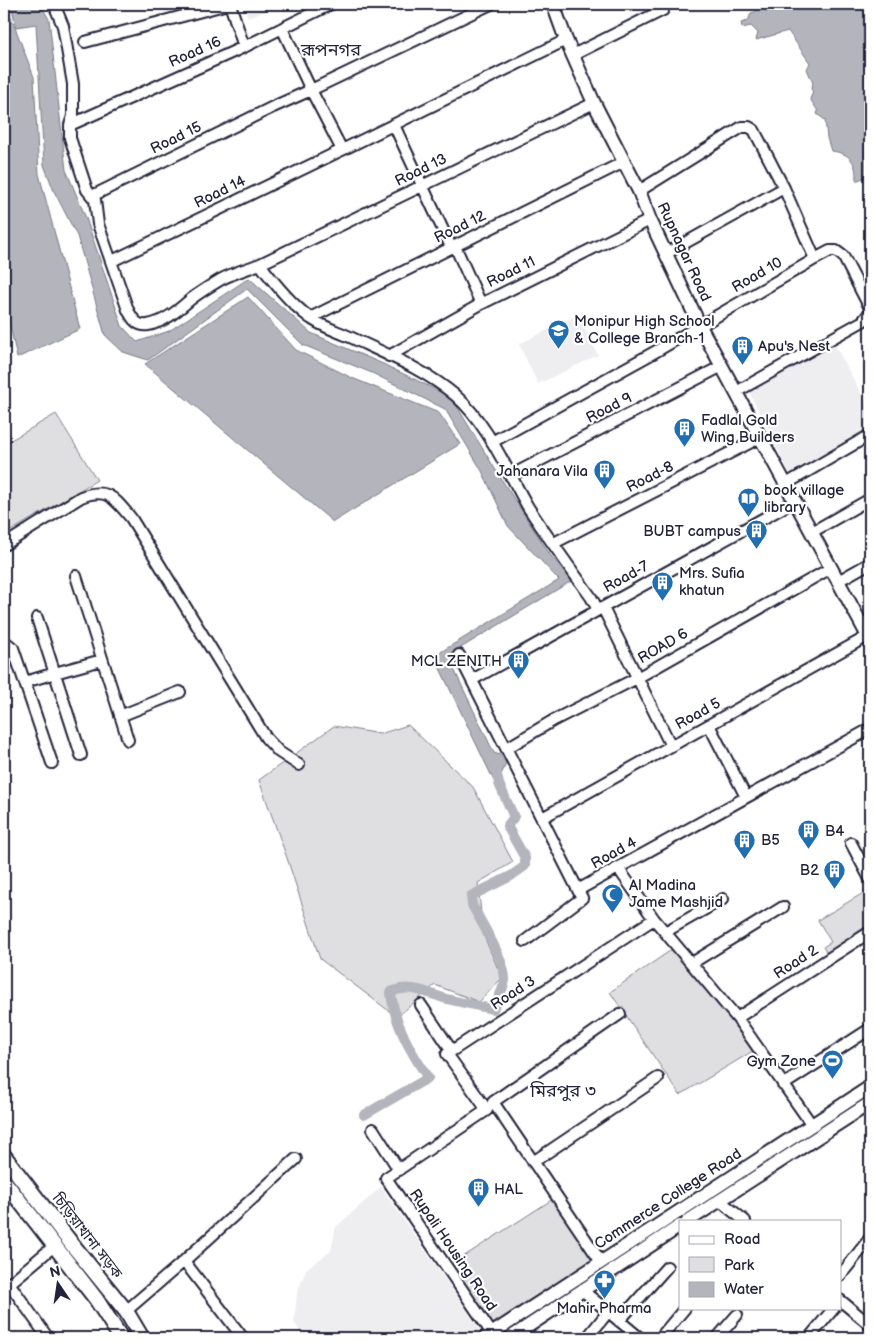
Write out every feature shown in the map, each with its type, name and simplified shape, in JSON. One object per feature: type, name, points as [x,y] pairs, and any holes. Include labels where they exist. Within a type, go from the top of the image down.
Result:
[{"type":"main road","name":"চিড়িয়াখানা সড়ক","points":[[4,1156],[128,1316],[142,1338]]},
{"type":"main road","points":[[4,1181],[96,1299],[119,1334]]},
{"type":"main road","points":[[119,1334],[128,1316]]},
{"type":"street","points":[[54,4],[63,26],[73,84],[73,116],[70,124],[70,138],[87,190],[95,200],[98,224],[112,262]]},
{"type":"street","points":[[85,42],[229,4],[244,47]]},
{"type":"street","name":"Road 16","points":[[70,124],[244,47],[331,4]]},
{"type":"street","points":[[311,90],[490,4]]},
{"type":"street","name":"Rupnagar Road","points":[[553,4],[566,40],[594,103],[639,191],[650,220],[700,326],[870,637]]},
{"type":"street","points":[[573,55],[663,10]]},
{"type":"street","points":[[282,28],[342,150]]},
{"type":"street","points":[[481,304],[394,124],[566,40]]},
{"type":"street","name":"Road 15","points":[[92,196],[311,90]]},
{"type":"street","name":"Road 13","points":[[112,262],[132,318],[138,324],[147,326],[172,315],[192,298],[222,279],[260,264],[594,103]]},
{"type":"street","name":"Road 14","points":[[112,262],[394,124]]},
{"type":"street","points":[[639,191],[742,127],[749,127],[754,130],[784,188],[815,259]]},
{"type":"street","name":"Road 12","points":[[310,318],[624,162]]},
{"type":"street","points":[[667,253],[784,188]]},
{"type":"street","name":"Road 11","points":[[389,356],[481,304],[650,220]]},
{"type":"street","name":"Road 10","points":[[492,442],[830,251],[836,251],[843,256],[870,308],[870,312],[863,321],[736,392]]},
{"type":"street","name":"Road-7","points":[[260,264],[276,286],[310,318],[441,383],[474,416],[504,461],[510,476],[529,508],[600,609],[671,746]]},
{"type":"street","name":"Road 9","points":[[510,476],[722,366]]},
{"type":"street","points":[[786,484],[870,435]]},
{"type":"street","name":"Road-8","points":[[554,543],[761,437]]},
{"type":"street","points":[[4,544],[61,508],[86,495],[105,493],[117,502],[131,518],[266,738],[279,752],[299,765]]},
{"type":"street","points":[[812,532],[870,499]]},
{"type":"street","name":"Road-7","points":[[472,680],[795,501]]},
{"type":"street","points":[[838,581],[870,563]]},
{"type":"street","name":"ROAD 6","points":[[507,748],[554,720],[637,678],[831,568]]},
{"type":"street","points":[[76,576],[128,740]]},
{"type":"street","points":[[37,618],[81,755]]},
{"type":"street","name":"Road 5","points":[[542,818],[870,637]]},
{"type":"street","points":[[4,641],[13,648],[52,763]]},
{"type":"street","points":[[459,655],[582,898],[525,941]]},
{"type":"street","points":[[25,682],[102,660]]},
{"type":"street","points":[[120,716],[180,692]]},
{"type":"street","points":[[709,725],[746,797]]},
{"type":"street","name":"Road 4","points":[[578,890],[870,729]]},
{"type":"street","points":[[851,843],[870,879]]},
{"type":"street","points":[[618,868],[654,919],[737,1018],[812,1125]]},
{"type":"street","points":[[665,932],[723,900]]},
{"type":"street","points":[[692,963],[784,907]]},
{"type":"street","name":"Road 3","points":[[452,1051],[654,919]]},
{"type":"street","name":"Road 2","points":[[737,1018],[870,932]]},
{"type":"street","points":[[373,1129],[398,1170],[486,1110],[447,1054],[452,1051],[420,1005]]},
{"type":"street","points":[[601,1262],[492,1102],[620,1014]]},
{"type":"street","points":[[783,1085],[870,1029]]},
{"type":"street","points":[[533,1162],[658,1078]]},
{"type":"street","name":"Commerce College Road","points":[[490,1337],[601,1262],[870,1087]]},
{"type":"street","name":"Commerce College Road","points":[[689,1220],[870,1104]]},
{"type":"street","points":[[128,1316],[184,1261],[296,1159]]},
{"type":"street","name":"Rupali Housing Road","points":[[398,1170],[386,1178],[490,1337]]},
{"type":"street","points":[[719,1200],[744,1220]]},
{"type":"street","name":"Commerce College Road","points":[[510,1338],[679,1227]]},
{"type":"street","points":[[842,1273],[870,1238]]},
{"type":"street","points":[[48,1338],[6,1285],[54,1246]]},
{"type":"street","points":[[184,1261],[243,1338]]},
{"type":"street","points":[[619,1322],[667,1267]]},
{"type":"street","points":[[582,1290],[619,1322],[628,1335],[640,1338]]},
{"type":"street","points":[[842,1302],[870,1325]]},
{"type":"street","points":[[660,1338],[683,1310]]},
{"type":"street","points":[[810,1338],[832,1310]]},
{"type":"street","points":[[587,1338],[608,1312]]},
{"type":"street","points":[[717,1338],[737,1314]]},
{"type":"shaded area","points":[[245,4],[282,4],[248,18]]},
{"type":"shaded area","name":"Monipur High School & College Branch-1","points":[[578,315],[598,355],[538,384],[519,344]]},
{"type":"shaded area","points":[[833,341],[870,410],[870,432],[791,476],[747,388]]},
{"type":"shaded area","points":[[381,1187],[480,1330],[467,1338],[304,1338],[294,1322],[297,1294],[306,1269],[331,1251],[336,1227]]},
{"type":"green space","points":[[56,414],[97,480],[4,535],[4,444]]},
{"type":"green space","points":[[408,725],[473,787],[513,862],[478,883],[483,934],[502,978],[479,1002],[435,985],[397,1017],[320,959],[259,780],[334,726],[380,734]]},
{"type":"green space","points":[[870,889],[870,929],[828,955],[823,947],[831,942],[818,920]]},
{"type":"green space","points":[[677,946],[758,1048],[680,1095],[610,992]]},
{"type":"green space","points":[[553,1199],[596,1266],[492,1333],[449,1266]]},
{"type":"water","points":[[4,4],[6,4],[34,77],[39,174],[80,329],[17,358],[4,298]]},
{"type":"water","points":[[11,4],[40,4],[49,19],[66,170],[86,218],[122,326],[137,342],[169,331],[249,278],[311,333],[383,364],[445,394],[456,405],[551,556],[573,580],[459,649],[451,663],[494,753],[503,756],[506,764],[500,777],[494,781],[434,656],[559,580],[508,526],[482,471],[445,409],[372,373],[303,345],[247,289],[148,360],[123,352],[105,335],[77,236],[54,191],[44,165],[36,24],[16,27]]},
{"type":"water","points":[[769,4],[870,4],[870,175],[856,181],[854,164],[848,156],[831,151],[825,120],[817,114],[818,111],[810,99],[813,92],[811,89],[813,83],[807,69],[810,63],[788,31],[756,40],[758,33],[751,26],[742,28],[741,23],[748,21],[751,13],[755,12],[759,6]]},
{"type":"water","points":[[248,297],[296,350],[352,378],[439,413],[460,444],[333,522],[145,364]]},
{"type":"waterway","points":[[364,1115],[428,1078],[410,1048],[400,1026],[391,992],[412,989],[493,1009],[503,987],[505,980],[502,963],[472,905],[471,896],[511,876],[525,866],[525,858],[507,826],[514,817],[499,784],[495,765]]},
{"type":"place","name":"Monipur High School & College Branch-1","points":[[558,349]]},
{"type":"place","name":"Apu's Nest","points":[[742,365]]},
{"type":"place","name":"Fadlal Gold Wing Builders","points":[[685,448]]},
{"type":"place","name":"Jahanara Vila","points":[[604,490]]},
{"type":"place","name":"book village library","points":[[748,518]]},
{"type":"place","name":"BUBT campus","points":[[757,550]]},
{"type":"place","name":"Mrs. Sufia khatun","points":[[663,601]]},
{"type":"place","name":"MCL ZENITH","points":[[518,680]]},
{"type":"place","name":"B4","points":[[809,850]]},
{"type":"place","name":"B5","points":[[745,859]]},
{"type":"place","name":"B2","points":[[835,889]]},
{"type":"place","name":"Al Madina Jame Mashjid","points":[[613,913]]},
{"type":"place","name":"Gym Zone","points":[[832,1080]]},
{"type":"place","name":"HAL","points":[[478,1208]]},
{"type":"place","name":"Mahir Pharma","points":[[604,1299]]},
{"type":"district","name":"রূপনগর","points":[[331,50]]},
{"type":"district","name":"মিরপুর ৩","points":[[563,1091]]}]
